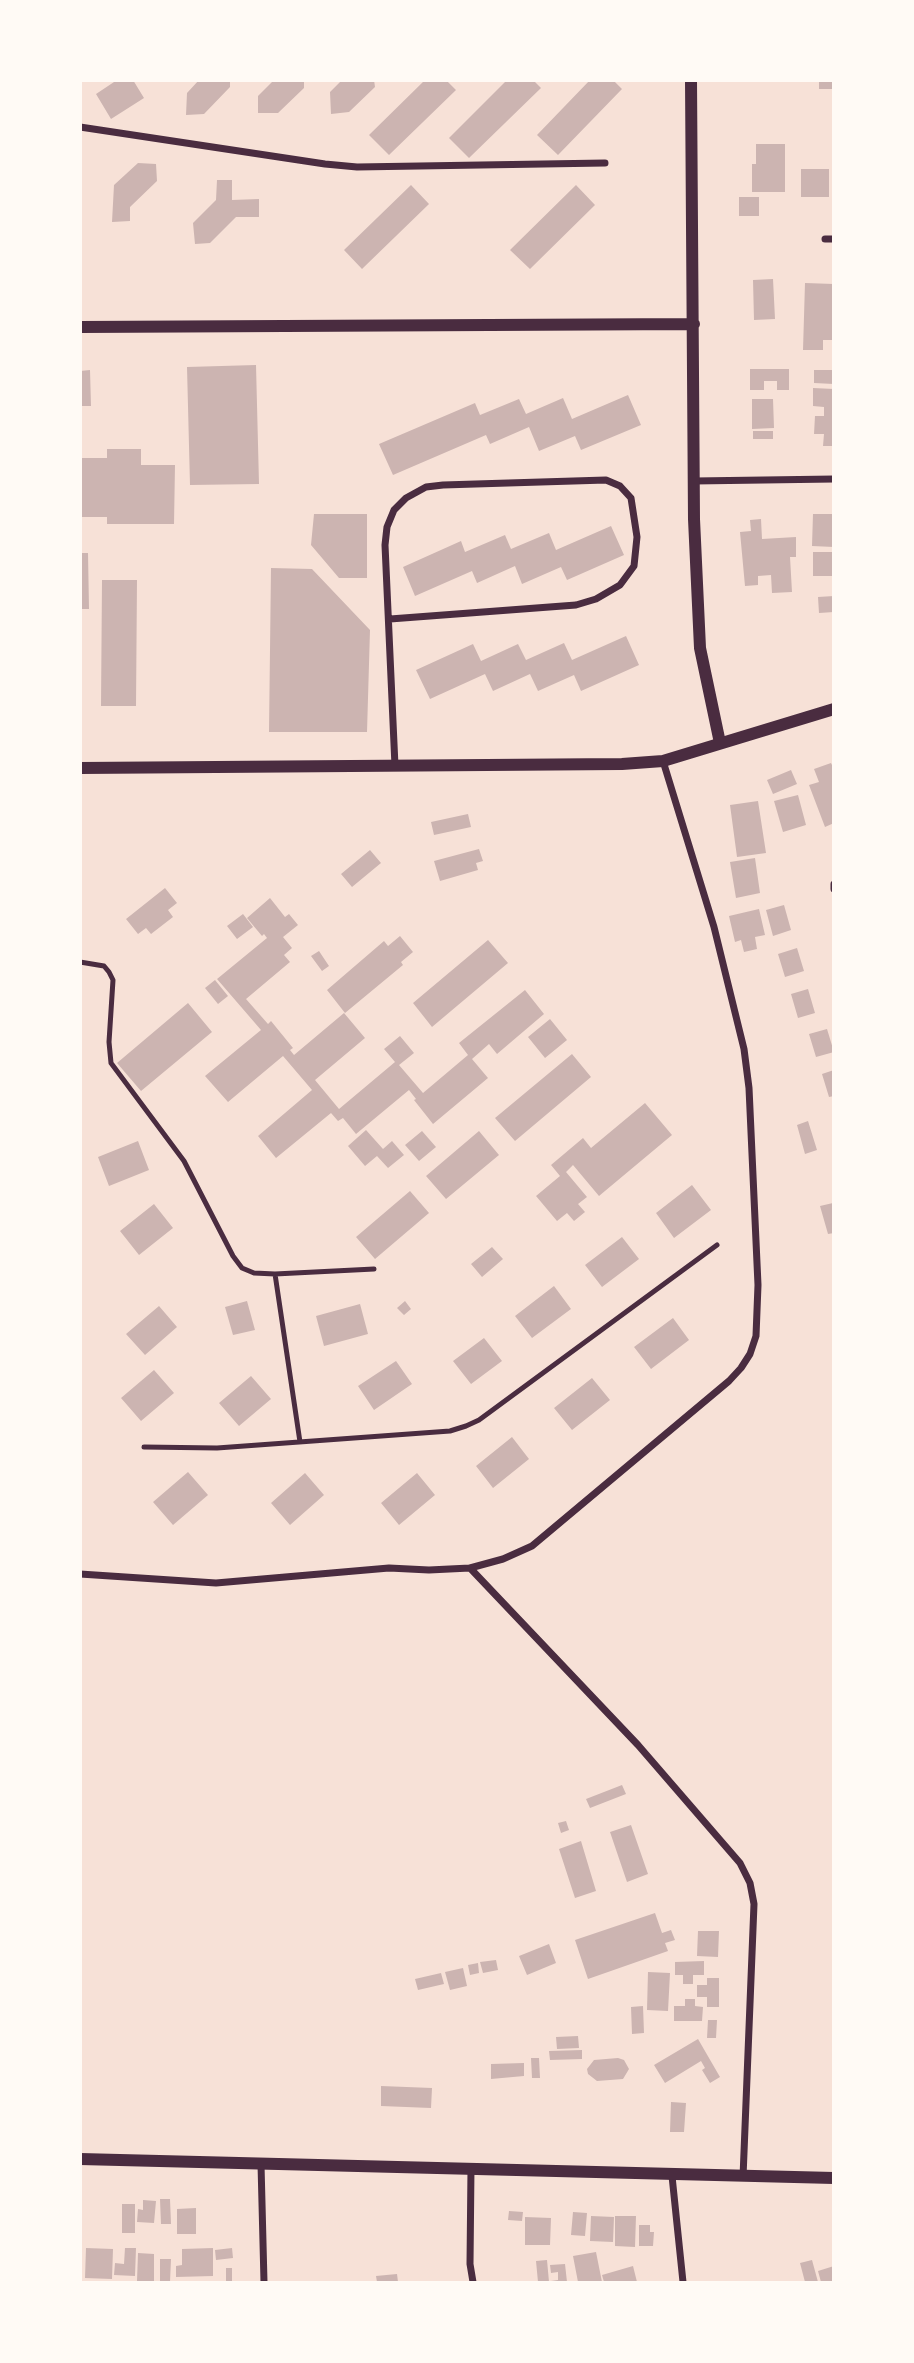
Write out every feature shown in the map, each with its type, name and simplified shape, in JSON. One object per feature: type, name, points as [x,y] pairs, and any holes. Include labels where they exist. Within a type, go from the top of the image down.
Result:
[{"type":"street","points":[[691,80],[694,481],[700,648],[720,743]]},
{"type":"street","points":[[80,127],[357,167],[605,163]]},
{"type":"street","points":[[80,327],[694,324]]},
{"type":"street","points":[[694,481],[834,479]]},
{"type":"street","points":[[390,619],[576,605],[596,599],[620,585],[634,566],[637,537],[631,498],[620,486],[606,481],[457,484],[426,487],[394,510],[387,527],[385,545],[395,766]]},
{"type":"street","points":[[80,768],[622,764],[663,761],[834,709]]},
{"type":"street","points":[[80,1574],[216,1583],[388,1568],[470,1568],[503,1559],[532,1546],[729,1381],[750,1354],[756,1336],[758,1285],[749,1088],[744,1049],[715,927],[663,761]]},
{"type":"street","points":[[470,1568],[647,1755],[740,1863],[750,1884],[754,1904],[743,2177]]},
{"type":"street","points":[[80,2159],[834,2178]]},
{"type":"street","points":[[261,2164],[264,2283]]},
{"type":"street","points":[[471,2168],[470,2264],[473,2283]]},
{"type":"street","points":[[672,2176],[683,2283]]},
{"type":"lane","points":[[80,962],[104,966],[109,972],[113,980],[109,1042],[111,1063],[184,1161],[227,1245],[242,1268],[254,1273],[275,1274],[374,1269]]},
{"type":"lane","points":[[144,1447],[217,1448],[450,1431],[479,1420],[717,1245]]},
{"type":"lane","points":[[275,1274],[300,1442]]},
{"type":"building","points":[[117,80],[133,80],[144,98],[111,119],[96,94]]},
{"type":"building","points":[[199,80],[230,80],[230,87],[204,114],[186,115],[187,93]]},
{"type":"building","points":[[274,80],[304,80],[304,88],[278,113],[258,113],[258,96]]},
{"type":"building","points":[[342,80],[374,80],[375,87],[349,112],[331,114],[330,92]]},
{"type":"building","points":[[425,80],[446,80],[456,90],[389,155],[369,135]]},
{"type":"building","points":[[507,80],[533,80],[541,88],[469,158],[449,138]]},
{"type":"building","points":[[590,80],[613,80],[622,89],[558,155],[537,135]]},
{"type":"building","points":[[819,80],[834,80],[834,89],[819,89]]},
{"type":"building","points":[[756,144],[785,144],[785,192],[752,192],[752,164],[756,164]]},
{"type":"building","points":[[138,163],[156,164],[157,181],[130,207],[130,221],[112,222],[114,185]]},
{"type":"building","points":[[801,169],[829,169],[829,197],[801,197]]},
{"type":"building","points":[[217,180],[232,180],[232,200],[259,199],[259,217],[236,217],[210,243],[195,244],[193,223],[216,200]]},
{"type":"building","points":[[411,185],[429,204],[362,269],[344,250]]},
{"type":"building","points":[[576,185],[595,205],[530,269],[510,250]]},
{"type":"building","points":[[739,197],[759,197],[759,216],[739,216]]},
{"type":"building","points":[[773,279],[775,319],[754,320],[753,280]]},
{"type":"building","points":[[805,283],[834,284],[834,340],[823,340],[823,350],[803,350]]},
{"type":"building","points":[[256,365],[259,484],[190,485],[187,367]]},
{"type":"building","points":[[750,369],[789,369],[789,390],[777,390],[777,381],[764,381],[764,390],[750,390]]},
{"type":"building","points":[[90,370],[91,406],[80,406],[80,371]]},
{"type":"building","points":[[814,370],[834,370],[834,384],[814,383]]},
{"type":"building","points":[[813,388],[834,389],[834,446],[823,446],[824,434],[814,434],[815,416],[824,416],[824,407],[813,406]]},
{"type":"building","points":[[628,395],[641,425],[581,450],[575,436],[539,451],[529,427],[490,444],[486,435],[393,475],[379,444],[475,403],[480,415],[519,399],[526,414],[563,398],[572,419]]},
{"type":"building","points":[[752,399],[773,399],[774,428],[752,429]]},
{"type":"building","points":[[753,431],[773,431],[773,439],[753,439]]},
{"type":"building","points":[[107,449],[141,449],[141,465],[175,465],[174,524],[107,524],[107,517],[80,517],[80,458],[107,458]]},
{"type":"building","points":[[314,514],[367,514],[367,578],[339,578],[311,545]]},
{"type":"building","points":[[813,514],[834,514],[834,547],[812,546]]},
{"type":"building","points":[[761,519],[762,539],[796,537],[796,557],[790,557],[792,592],[772,593],[771,575],[758,576],[758,585],[745,586],[740,532],[751,531],[750,520]]},
{"type":"building","points":[[611,526],[624,555],[567,580],[561,567],[522,584],[515,566],[477,583],[472,571],[415,596],[403,567],[461,541],[465,552],[505,535],[511,549],[549,533],[556,550]]},
{"type":"building","points":[[813,552],[834,552],[834,576],[813,576]]},
{"type":"building","points":[[80,553],[88,553],[89,609],[80,609]]},
{"type":"building","points":[[271,568],[312,569],[370,630],[367,732],[269,732]]},
{"type":"building","points":[[102,580],[137,580],[136,706],[101,706]]},
{"type":"building","points":[[834,596],[834,612],[819,613],[818,597]]},
{"type":"building","points":[[626,636],[639,665],[581,691],[574,675],[538,691],[530,674],[493,691],[485,674],[430,699],[416,670],[473,644],[481,661],[518,644],[526,660],[564,643],[572,660]]},
{"type":"building","points":[[831,763],[834,769],[834,823],[825,827],[809,785],[819,782],[814,769]]},
{"type":"building","points":[[791,770],[797,784],[773,794],[767,780]]},
{"type":"building","points":[[798,795],[806,825],[783,832],[774,801]]},
{"type":"building","points":[[758,801],[766,853],[737,857],[730,805]]},
{"type":"building","points":[[468,814],[471,827],[434,835],[431,822]]},
{"type":"building","points":[[479,849],[483,861],[476,863],[478,870],[440,881],[434,861]]},
{"type":"building","points":[[370,850],[381,863],[352,887],[341,874]]},
{"type":"building","points":[[755,858],[760,893],[736,898],[730,862]]},
{"type":"building","points":[[165,888],[177,903],[168,910],[173,917],[151,934],[146,928],[138,934],[126,919]]},
{"type":"building","points":[[270,898],[285,917],[289,914],[298,925],[283,937],[292,948],[284,955],[290,962],[246,999],[268,1024],[271,1021],[293,1048],[290,1050],[294,1055],[344,1013],[365,1038],[315,1080],[339,1109],[395,1062],[384,1049],[400,1036],[414,1053],[399,1065],[423,1093],[468,1055],[459,1043],[525,990],[544,1014],[497,1054],[489,1044],[472,1059],[488,1078],[433,1124],[409,1090],[356,1134],[343,1118],[338,1121],[331,1113],[276,1158],[258,1136],[312,1090],[283,1056],[228,1102],[205,1076],[261,1030],[217,979],[267,938],[264,934],[262,936],[247,918]]},
{"type":"building","points":[[784,905],[791,930],[773,936],[766,910]]},
{"type":"building","points":[[759,909],[765,935],[755,937],[757,949],[744,952],[741,940],[735,942],[729,916]]},
{"type":"building","points":[[243,914],[253,927],[237,939],[227,926]]},
{"type":"building","points":[[400,936],[413,952],[401,962],[403,965],[345,1013],[327,990],[384,941],[388,946]]},
{"type":"building","points":[[488,940],[508,963],[432,1027],[413,1003]]},
{"type":"building","points":[[797,948],[804,971],[785,977],[778,954]]},
{"type":"building","points":[[319,951],[329,966],[322,971],[311,956]]},
{"type":"building","points":[[215,980],[228,996],[218,1004],[205,988]]},
{"type":"building","points":[[808,989],[815,1013],[798,1018],[791,994]]},
{"type":"building","points":[[188,1003],[212,1032],[141,1091],[117,1063]]},
{"type":"building","points":[[550,1019],[567,1040],[545,1058],[528,1037]]},
{"type":"building","points":[[827,1029],[834,1052],[816,1057],[809,1034]]},
{"type":"building","points":[[572,1054],[591,1077],[515,1141],[495,1118]]},
{"type":"building","points":[[834,1070],[834,1096],[829,1097],[822,1074]]},
{"type":"building","points":[[645,1103],[672,1135],[599,1196],[573,1165],[566,1172],[587,1197],[578,1204],[585,1212],[574,1221],[567,1213],[557,1221],[536,1196],[560,1176],[551,1165],[583,1138],[591,1148]]},
{"type":"building","points":[[808,1121],[817,1150],[805,1154],[797,1125]]},
{"type":"building","points":[[366,1130],[383,1149],[392,1141],[404,1155],[388,1168],[377,1156],[365,1166],[348,1146]]},
{"type":"building","points":[[422,1131],[436,1147],[419,1161],[405,1145]]},
{"type":"building","points":[[479,1131],[499,1155],[446,1199],[426,1176]]},
{"type":"building","points":[[138,1141],[149,1170],[109,1186],[98,1157]]},
{"type":"building","points":[[692,1185],[711,1210],[674,1238],[656,1213]]},
{"type":"building","points":[[410,1191],[429,1213],[375,1259],[356,1237]]},
{"type":"building","points":[[833,1203],[834,1233],[828,1234],[820,1206]]},
{"type":"building","points":[[154,1204],[173,1228],[139,1255],[120,1231]]},
{"type":"building","points":[[622,1237],[639,1259],[602,1287],[585,1265]]},
{"type":"building","points":[[492,1247],[503,1259],[482,1277],[471,1264]]},
{"type":"building","points":[[554,1286],[571,1309],[532,1338],[515,1316]]},
{"type":"building","points":[[247,1301],[255,1330],[233,1335],[225,1307]]},
{"type":"building","points":[[405,1301],[411,1309],[404,1315],[397,1308]]},
{"type":"building","points":[[360,1304],[368,1334],[324,1346],[316,1316]]},
{"type":"building","points":[[159,1306],[177,1327],[145,1355],[126,1334]]},
{"type":"building","points":[[673,1318],[689,1340],[651,1369],[634,1347]]},
{"type":"building","points":[[484,1338],[502,1361],[471,1384],[453,1361]]},
{"type":"building","points":[[396,1361],[412,1384],[374,1410],[358,1386]]},
{"type":"building","points":[[154,1370],[174,1393],[141,1421],[121,1398]]},
{"type":"building","points":[[251,1376],[271,1399],[239,1426],[219,1403]]},
{"type":"building","points":[[592,1378],[610,1400],[572,1430],[554,1408]]},
{"type":"building","points":[[512,1437],[529,1459],[493,1488],[476,1466]]},
{"type":"building","points":[[188,1472],[208,1495],[173,1525],[153,1502]]},
{"type":"building","points":[[305,1473],[324,1495],[290,1525],[271,1503]]},
{"type":"building","points":[[417,1473],[435,1495],[399,1525],[381,1503]]},
{"type":"building","points":[[622,1785],[626,1794],[590,1808],[586,1799]]},
{"type":"building","points":[[566,1821],[569,1830],[561,1833],[558,1823]]},
{"type":"building","points":[[631,1825],[648,1874],[627,1882],[610,1832]]},
{"type":"building","points":[[581,1841],[596,1891],[575,1898],[559,1849]]},
{"type":"building","points":[[655,1913],[662,1933],[671,1930],[675,1940],[665,1943],[668,1951],[588,1979],[575,1940]]},
{"type":"building","points":[[698,1931],[719,1931],[718,1957],[697,1956]]},
{"type":"building","points":[[549,1944],[556,1963],[527,1975],[519,1956]]},
{"type":"building","points":[[496,1960],[498,1970],[483,1973],[480,1962]]},
{"type":"building","points":[[704,1961],[704,1975],[693,1975],[693,1984],[683,1984],[683,1975],[675,1975],[675,1962]]},
{"type":"building","points":[[478,1963],[479,1973],[470,1975],[468,1965]]},
{"type":"building","points":[[463,1968],[467,1986],[450,1990],[445,1972]]},
{"type":"building","points":[[648,1972],[670,1973],[668,2011],[647,2010]]},
{"type":"building","points":[[441,1973],[444,1984],[418,1990],[415,1979]]},
{"type":"building","points":[[707,1978],[719,1978],[719,2007],[707,2007],[707,1997],[697,1997],[697,1985],[707,1985]]},
{"type":"building","points":[[685,1999],[695,1999],[695,2006],[703,2007],[702,2021],[674,2021],[674,2006],[685,2006]]},
{"type":"building","points":[[643,2006],[644,2033],[632,2034],[631,2007]]},
{"type":"building","points":[[708,2020],[717,2020],[716,2038],[707,2038]]},
{"type":"building","points":[[578,2036],[579,2048],[557,2049],[556,2037]]},
{"type":"building","points":[[698,2039],[720,2077],[710,2083],[702,2070],[705,2068],[701,2061],[665,2083],[654,2065]]},
{"type":"building","points":[[582,2050],[582,2059],[550,2060],[549,2051]]},
{"type":"building","points":[[531,2058],[539,2058],[540,2078],[532,2078]]},
{"type":"building","points":[[594,2060],[624,2060],[629,2069],[623,2079],[597,2081],[588,2074],[587,2069]]},
{"type":"building","points":[[524,2063],[524,2076],[491,2079],[491,2064]]},
{"type":"building","points":[[381,2086],[432,2088],[431,2108],[381,2106]]},
{"type":"building","points":[[671,2102],[686,2103],[684,2132],[670,2132]]},
{"type":"building","points":[[160,2199],[170,2199],[171,2224],[161,2224]]},
{"type":"building","points":[[143,2200],[156,2201],[154,2223],[137,2222],[138,2209],[143,2210]]},
{"type":"building","points":[[122,2204],[135,2204],[135,2233],[122,2233]]},
{"type":"building","points":[[196,2208],[196,2234],[177,2234],[177,2209]]},
{"type":"building","points":[[509,2211],[523,2212],[522,2221],[508,2220]]},
{"type":"building","points":[[573,2212],[587,2213],[585,2236],[571,2235]]},
{"type":"building","points":[[591,2216],[614,2217],[613,2242],[590,2241]]},
{"type":"building","points":[[615,2216],[636,2216],[635,2247],[615,2246]]},
{"type":"building","points":[[525,2217],[551,2218],[550,2245],[525,2245]]},
{"type":"building","points":[[639,2225],[650,2225],[650,2232],[654,2232],[653,2246],[639,2246]]},
{"type":"building","points":[[86,2248],[113,2249],[112,2279],[85,2278]]},
{"type":"building","points":[[125,2248],[136,2248],[135,2276],[114,2275],[115,2263],[124,2264]]},
{"type":"building","points":[[213,2248],[213,2276],[176,2277],[176,2266],[182,2265],[182,2249]]},
{"type":"building","points":[[232,2248],[233,2258],[216,2260],[215,2250]]},
{"type":"building","points":[[596,2252],[602,2282],[578,2282],[573,2256]]},
{"type":"building","points":[[138,2253],[154,2254],[154,2281],[137,2281]]},
{"type":"building","points":[[160,2259],[171,2259],[170,2282],[160,2281]]},
{"type":"building","points":[[547,2260],[549,2282],[538,2282],[536,2261]]},
{"type":"building","points":[[812,2260],[818,2282],[805,2282],[800,2263]]},
{"type":"building","points":[[565,2264],[567,2282],[551,2282],[558,2280],[558,2272],[551,2273],[550,2265]]},
{"type":"building","points":[[633,2266],[637,2282],[604,2282],[602,2275]]},
{"type":"building","points":[[834,2266],[834,2282],[821,2282],[818,2271]]},
{"type":"building","points":[[226,2268],[232,2268],[232,2282],[226,2282]]},
{"type":"building","points":[[397,2274],[398,2282],[377,2282],[376,2276]]}]
